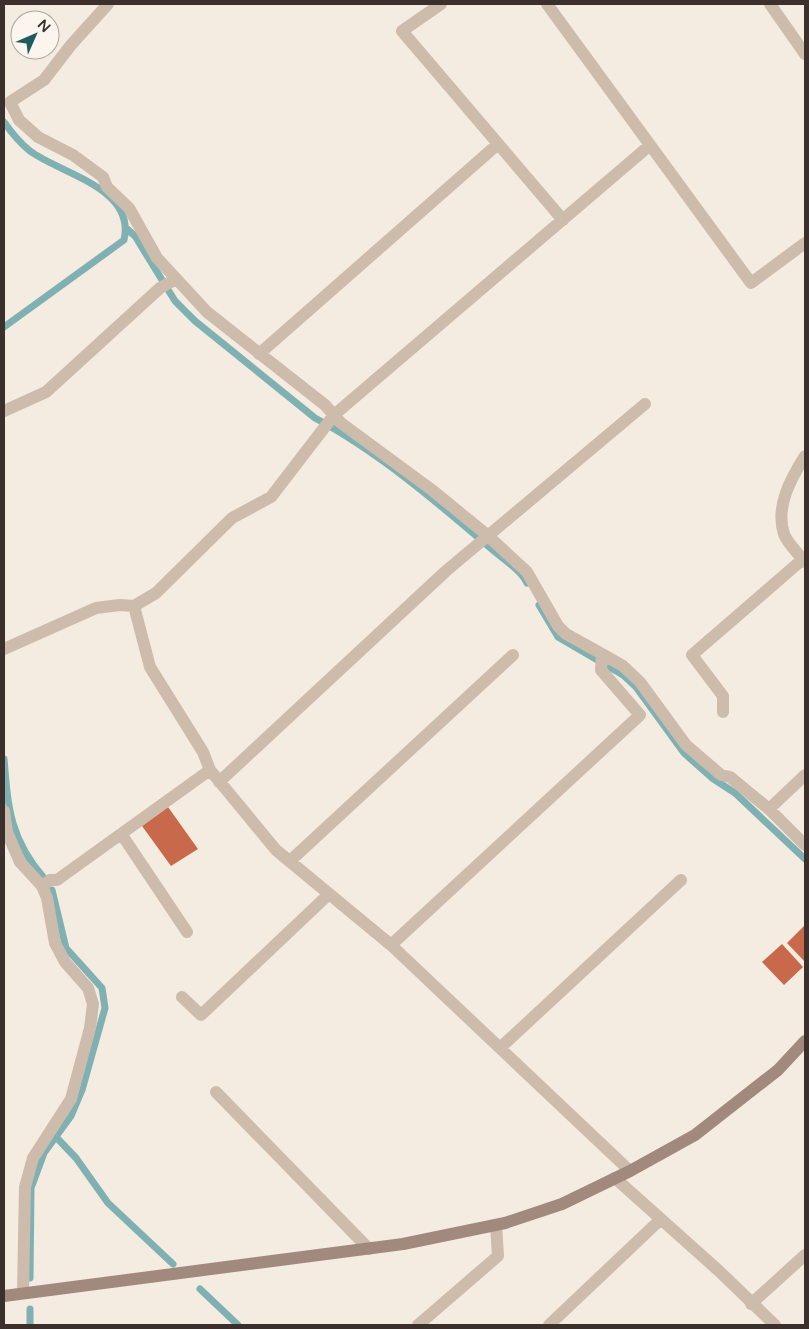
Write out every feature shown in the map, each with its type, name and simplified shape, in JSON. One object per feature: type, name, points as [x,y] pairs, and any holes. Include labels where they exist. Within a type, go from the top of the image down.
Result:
[{"type":"street","points":[[108,4],[71,45],[44,80],[7,100],[19,120],[38,137],[73,155],[103,177],[107,187],[129,208],[157,258],[168,283],[259,354],[330,420],[341,423],[432,490],[484,539],[528,572],[558,626],[566,634],[601,659],[623,666],[640,682],[686,745],[720,775],[730,777],[769,809],[805,845]]},
{"type":"street","points":[[441,4],[402,31],[563,220]]},
{"type":"street","points":[[547,4],[750,283],[805,243]]},
{"type":"street","points":[[770,4],[801,40],[805,54]]},
{"type":"street","points":[[259,354],[498,144]]},
{"type":"street","points":[[4,649],[96,608],[120,605],[134,606],[156,593],[232,518],[271,497],[330,420],[649,146]]},
{"type":"street","points":[[4,411],[46,392],[168,283]]},
{"type":"street","points":[[219,782],[484,539],[645,404]]},
{"type":"street","points":[[723,712],[723,696],[692,656],[804,560],[784,534],[782,507],[794,473],[805,456]]},
{"type":"street","points":[[134,606],[150,667],[203,752],[210,770],[276,850],[391,945],[630,1171]]},
{"type":"street","points":[[290,861],[513,655]]},
{"type":"street","points":[[391,945],[640,714],[601,670],[601,659]]},
{"type":"street","points":[[42,886],[50,880],[57,880],[210,770]]},
{"type":"street","points":[[769,809],[805,775]]},
{"type":"street","points":[[4,811],[7,832],[20,862],[42,886],[47,898],[55,943],[65,962],[88,988],[93,1004],[90,1028],[71,1099],[33,1158],[25,1187],[23,1293]]},
{"type":"street","points":[[122,835],[186,932]]},
{"type":"street","points":[[500,1048],[681,880]]},
{"type":"street","points":[[182,997],[201,1015],[329,894]]},
{"type":"street","points":[[4,1296],[403,1244],[496,1225],[562,1204],[630,1171],[695,1135],[778,1070],[805,1041]]},
{"type":"street","points":[[216,1092],[369,1249]]},
{"type":"street","points":[[616,1178],[775,1325]]},
{"type":"street","points":[[549,1325],[661,1219]]},
{"type":"street","points":[[424,1323],[498,1256],[496,1225]]},
{"type":"street","points":[[751,1304],[805,1256]]},
{"type":"building","points":[[168,807],[198,849],[171,866],[142,826]]},
{"type":"building","points":[[805,925],[805,962],[787,943]]},
{"type":"building","points":[[782,944],[803,967],[784,985],[762,962]]},
{"type":"waterway","points":[[4,122],[30,151],[108,195],[119,207],[125,222],[124,240],[4,327]]},
{"type":"waterway","points":[[127,229],[135,236],[175,301],[195,321],[315,418],[363,447],[408,480],[512,566],[527,583]]},
{"type":"waterway","points":[[539,605],[558,637],[623,675],[636,687],[684,753],[712,778],[735,793],[805,859]]},
{"type":"waterway","points":[[4,759],[9,808],[17,836],[24,850],[44,878]]},
{"type":"waterway","points":[[30,1278],[31,1188],[44,1153],[71,1116],[82,1090],[105,1008],[102,988],[66,948],[52,890]]},
{"type":"waterway","points":[[56,1137],[76,1158],[108,1203],[173,1264]]},
{"type":"waterway","points":[[200,1289],[238,1325]]},
{"type":"waterway","points":[[30,1309],[30,1325]]}]
